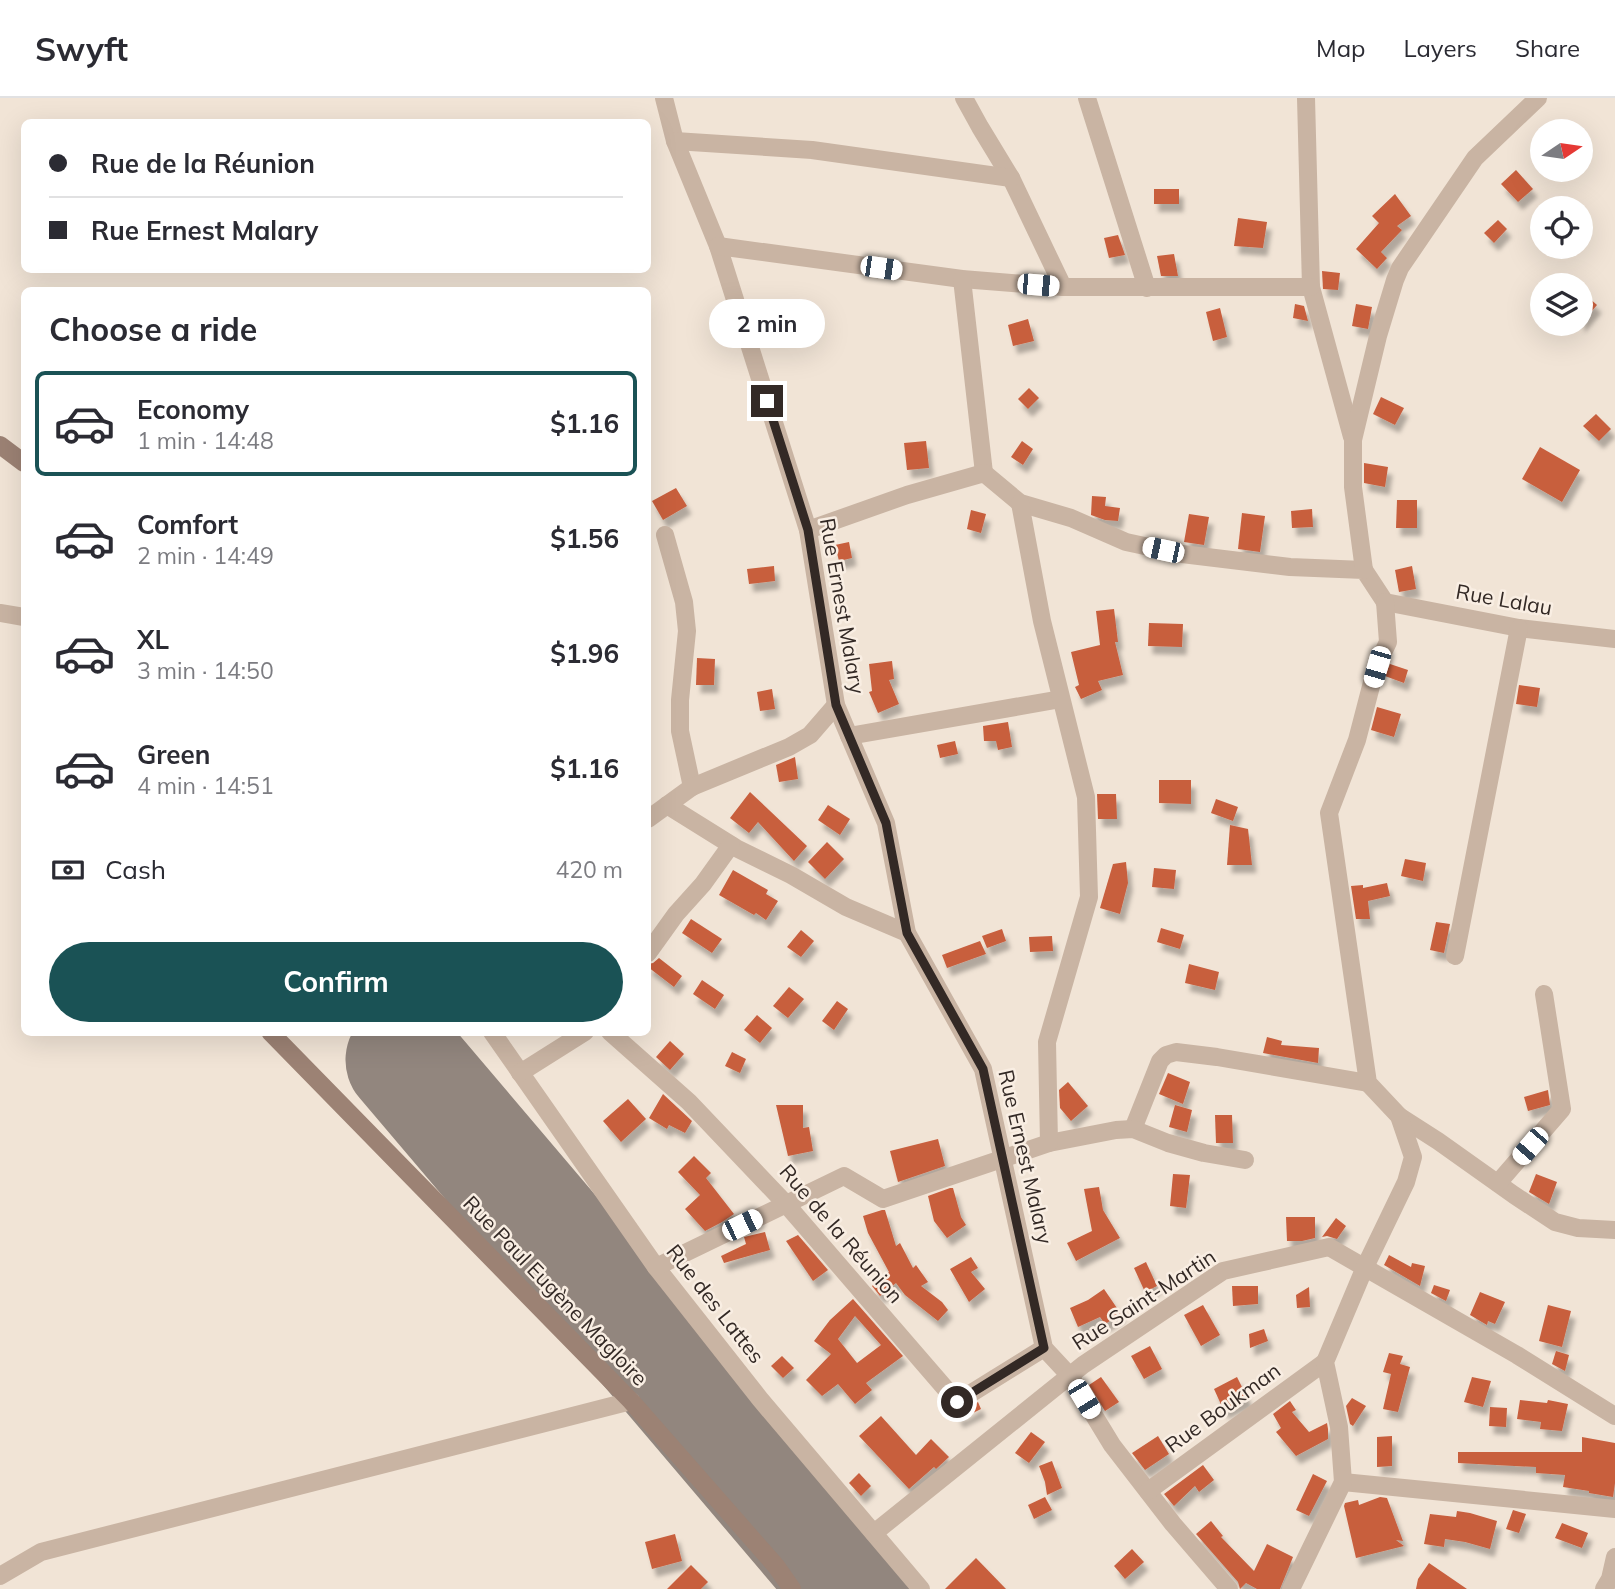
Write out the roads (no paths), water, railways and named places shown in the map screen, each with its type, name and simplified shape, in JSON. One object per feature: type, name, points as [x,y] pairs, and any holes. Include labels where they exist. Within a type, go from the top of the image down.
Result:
[{"type":"main road","points":[[0,444],[21,461]]},
{"type":"main road","name":"Rue Paul Eugène Magloire","points":[[277,1036],[631,1401],[776,1566],[792,1589]]},
{"type":"street","name":"Rue Ernest Malary","points":[[664,98],[675,141],[718,246],[808,530],[836,705],[886,823],[907,933],[983,1069],[1044,1348]]},
{"type":"street","points":[[964,98],[1011,178],[1063,287]]},
{"type":"street","points":[[1087,98],[1147,288]]},
{"type":"street","points":[[1306,98],[1311,287],[1353,440]]},
{"type":"street","points":[[1538,98],[1475,158],[1400,268],[1378,336],[1353,440],[1353,487],[1364,570],[1385,601],[1388,642],[1377,667],[1357,740],[1329,813],[1368,1083],[1399,1115],[1555,1222],[1578,1228],[1615,1230]]},
{"type":"street","points":[[675,141],[812,150],[1011,178]]},
{"type":"street","points":[[718,246],[962,279],[1063,287],[1311,287]]},
{"type":"street","points":[[962,279],[984,473],[1020,503],[1071,518],[1126,542],[1182,554],[1290,567],[1364,570]]},
{"type":"street","points":[[808,530],[907,495],[984,473]]},
{"type":"street","points":[[1020,503],[1042,621],[1086,797],[1089,897],[1047,1042],[1049,1143]]},
{"type":"street","points":[[665,535],[684,602],[687,631],[680,700],[680,731],[692,787]]},
{"type":"street","name":"Rue Lalau","points":[[1385,601],[1519,628],[1615,639]]},
{"type":"street","points":[[0,613],[21,616]]},
{"type":"street","points":[[1455,956],[1519,628]]},
{"type":"street","points":[[849,736],[1061,699]]},
{"type":"street","points":[[651,817],[692,787],[789,747],[810,735],[836,705]]},
{"type":"street","points":[[667,805],[731,845],[846,907],[907,933]]},
{"type":"street","points":[[651,949],[731,845]]},
{"type":"street","points":[[1498,1184],[1562,1109],[1544,994]]},
{"type":"street","name":"Rue des Lattes","points":[[495,1036],[656,1267],[760,1399],[921,1589]]},
{"type":"street","points":[[520,1073],[578,1036]]},
{"type":"street","name":"Rue de la Réunion","points":[[615,1036],[689,1102],[786,1205],[957,1402],[1044,1348]]},
{"type":"street","points":[[1133,1129],[1160,1061],[1166,1055],[1176,1052],[1368,1083]]},
{"type":"street","points":[[1291,1589],[1343,1482],[1339,1427],[1325,1362],[1364,1267],[1406,1182],[1413,1157],[1399,1115]]},
{"type":"street","points":[[656,1267],[844,1176],[883,1199],[1049,1143],[1133,1129],[1203,1153],[1245,1160]]},
{"type":"street","name":"Rue Saint-Martin","points":[[874,1534],[1083,1365],[1223,1271],[1329,1247],[1517,1355],[1615,1416]]},
{"type":"street","points":[[1044,1348],[1070,1376],[1112,1445],[1173,1524],[1229,1589]]},
{"type":"street","name":"Rue Boukman","points":[[1148,1491],[1325,1362]]},
{"type":"street","points":[[0,1576],[41,1552],[631,1401]]},
{"type":"street","points":[[1343,1482],[1615,1509]]},
{"type":"street","points":[[1604,1589],[1610,1579],[1615,1557]]}]
